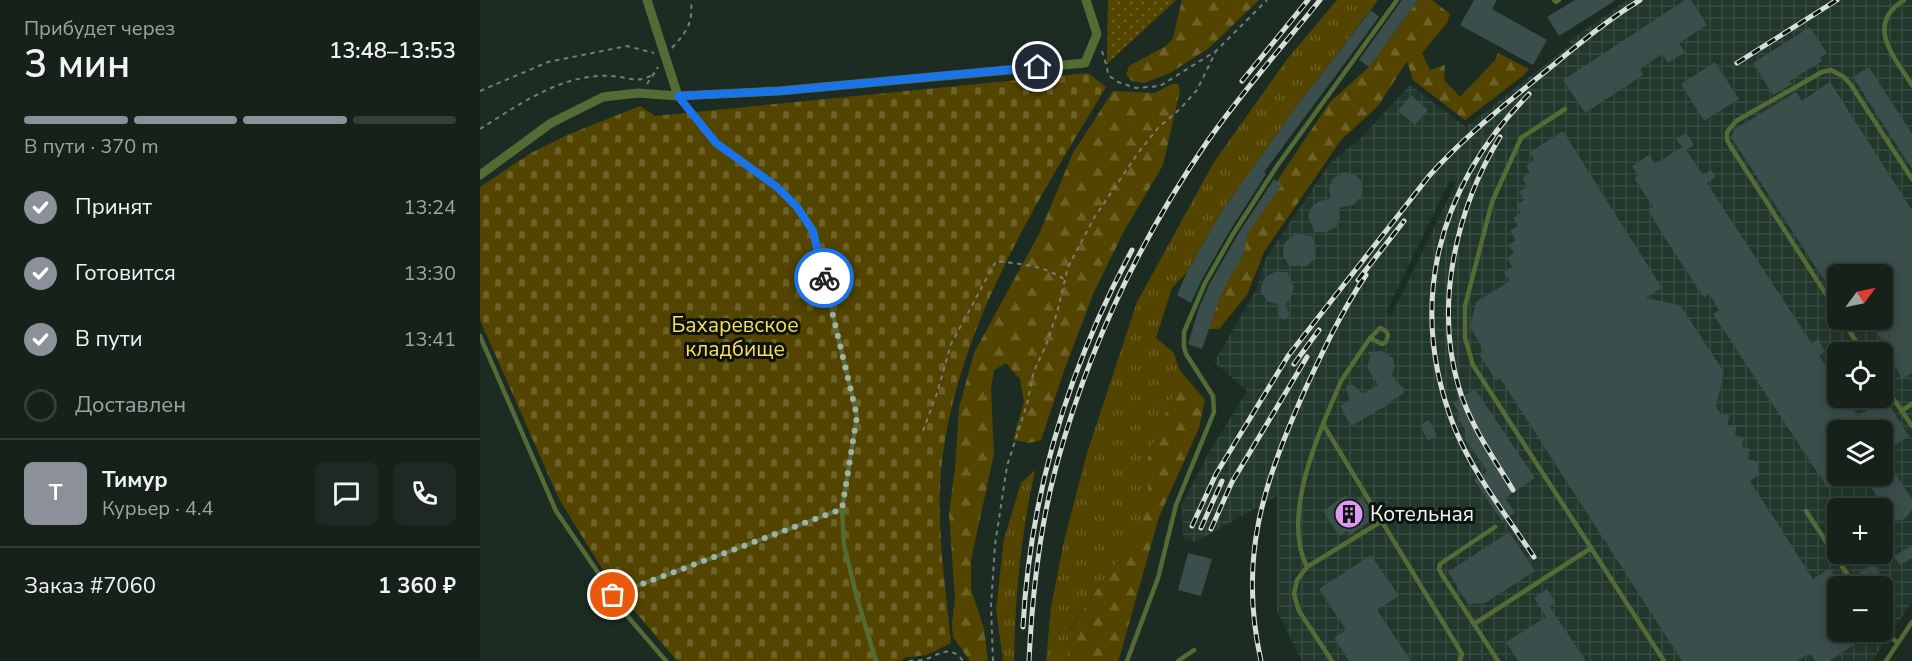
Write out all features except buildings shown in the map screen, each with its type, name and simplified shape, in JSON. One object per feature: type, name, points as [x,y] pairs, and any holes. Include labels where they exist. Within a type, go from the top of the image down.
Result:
[{"type":"street","points":[[646,0],[678,96]]},
{"type":"street","points":[[480,174],[551,123],[603,97],[639,93],[678,96],[779,91],[1085,63],[1096,34],[1086,0]]},
{"type":"lane","points":[[1127,661],[1158,578],[1176,506],[1214,412],[1213,396],[1190,362],[1184,347],[1184,332],[1205,283],[1233,234],[1277,166],[1397,0]]},
{"type":"lane","points":[[1554,0],[1556,2],[1559,0]]},
{"type":"lane","points":[[1904,0],[1889,13],[1884,29],[1888,47],[1912,85]]},
{"type":"lane","points":[[1827,296],[1731,147],[1727,140],[1727,132],[1736,122],[1822,72],[1831,70],[1851,84],[1912,179]]},
{"type":"lane","points":[[678,96],[716,143],[777,187],[797,207],[813,231],[857,416],[842,509],[844,545],[876,661]]},
{"type":"lane","points":[[1565,109],[1521,138],[1513,153],[1492,202],[1472,275],[1465,306],[1465,338],[1473,365],[1664,661]]},
{"type":"lane","points":[[480,336],[556,511],[629,618],[666,661]]},
{"type":"lane","points":[[1307,567],[1298,543],[1299,520],[1309,462],[1341,381],[1370,338]]},
{"type":"lane","points":[[1893,399],[1912,426]]},
{"type":"lane","points":[[1901,411],[1912,404]]},
{"type":"lane","points":[[1323,424],[1466,661]]},
{"type":"lane","points":[[613,595],[842,509]]},
{"type":"lane","points":[[1806,511],[1848,576]]},
{"type":"lane","points":[[1332,661],[1301,615],[1295,600],[1294,591],[1297,580],[1307,567],[1382,520]]},
{"type":"lane","points":[[1495,527],[1440,564],[1439,569],[1498,661]]},
{"type":"lane","points":[[1474,624],[1591,548]]},
{"type":"lane","points":[[1886,661],[1912,622]]},
{"type":"lane","points":[[1893,640],[1898,644]]},
{"type":"lane","points":[[1178,661],[1194,650]]},
{"type":"lane","points":[[1460,661],[1462,654]]},
{"type":"path","points":[[1096,34],[1107,67],[1107,75],[1118,82],[1136,88],[1160,86],[1216,51],[1267,0]]},
{"type":"path","points":[[480,91],[548,62],[627,46],[664,56]]},
{"type":"path","points":[[993,661],[991,606],[994,555],[1007,466],[1027,404],[1034,371],[1057,313],[1068,267],[1094,218],[1138,153],[1158,128],[1180,110],[1197,90],[1216,51]]},
{"type":"path","points":[[480,129],[531,99],[572,81],[608,76],[638,81],[645,80],[655,73]]},
{"type":"path","points":[[923,431],[951,344],[996,261],[1031,265],[1056,274],[1065,280]]},
{"type":"path","points":[[909,661],[927,660],[939,652],[946,651],[959,656],[963,661]]},
{"type":"shaded area","points":[[1627,0],[1912,0],[1912,602],[1893,630],[1893,576],[1827,576],[1827,642],[1885,642],[1872,661],[1302,661],[1277,611],[1277,496],[1196,542],[1183,539],[1182,505],[1208,454],[1247,391],[1214,362],[1256,290],[1266,258],[1330,163],[1363,136],[1410,85],[1466,127],[1571,44],[1569,41]],"holes":[[[1450,180],[1456,183],[1391,316],[1386,312]]]},
{"type":"green space","points":[[1108,0],[1176,0],[1107,64]]},
{"type":"green space","points":[[1182,0],[1259,0],[1209,48],[1170,73],[1144,83],[1132,81],[1126,75],[1129,66],[1166,46],[1173,38]]},
{"type":"green space","points":[[1337,0],[1378,0],[1295,108],[1222,211],[1187,272],[1172,288],[1156,338],[1174,353],[1179,369],[1173,395],[1148,457],[1148,490],[1136,537],[1069,630],[1067,661],[1046,661],[1051,607],[1064,541],[1087,453],[1137,302],[1214,162],[1288,58]]},
{"type":"green space","points":[[1418,0],[1432,0],[1450,14],[1447,23],[1422,53],[1430,70],[1445,65],[1444,80],[1460,97],[1495,60],[1498,53],[1529,69],[1465,120],[1413,80],[1407,61],[1378,106],[1341,140],[1264,252],[1247,295],[1219,329],[1205,329],[1236,242],[1330,102],[1369,67]]},
{"type":"green space","name":"Бахаревское кладбище","points":[[1088,73],[1106,87],[1006,262],[967,355],[953,403],[943,453],[940,500],[941,548],[951,643],[927,655],[904,658],[902,661],[677,661],[611,583],[559,499],[480,320],[480,187],[531,153],[567,135],[640,106],[655,116]]},
{"type":"green space","points":[[1172,84],[1178,84],[1180,90],[1163,165],[1123,233],[1094,292],[1041,440],[1029,443],[1013,440],[1024,402],[1020,379],[1006,363],[994,370],[991,389],[994,454],[971,560],[971,589],[984,629],[988,661],[970,661],[953,637],[955,599],[949,513],[955,469],[959,408],[974,353],[1040,232],[1073,153],[1113,91],[1155,93]]},
{"type":"green space","points":[[1179,369],[1205,400],[1199,428],[1159,517],[1119,659],[1118,661],[1067,661],[1069,631],[1136,537],[1148,490],[1148,457],[1173,395]]},
{"type":"green space","points":[[1035,470],[1020,565],[1014,661],[1003,661],[996,609],[1004,539],[1021,483]]},
{"type":"railway","points":[[1242,81],[1308,0]]},
{"type":"railway","points":[[1029,661],[1037,564],[1050,491],[1069,424],[1099,340],[1138,258],[1182,180],[1234,106],[1320,0]]},
{"type":"railway","points":[[1192,526],[1216,474],[1288,356],[1429,176],[1469,136],[1512,99],[1589,36],[1640,0]]},
{"type":"railway","points":[[1737,63],[1837,0]]},
{"type":"railway","points":[[1529,94],[1497,130],[1472,168],[1452,208],[1439,250],[1433,293],[1433,338],[1440,383],[1455,429],[1481,479],[1534,557]]},
{"type":"railway","points":[[1500,137],[1485,165],[1461,226],[1449,291],[1449,324],[1452,356],[1459,388],[1469,415],[1513,490]]},
{"type":"railway","points":[[1358,280],[1404,221]]},
{"type":"railway","points":[[1023,627],[1034,528],[1056,432],[1089,339],[1132,250]]},
{"type":"railway","points":[[1261,661],[1252,589],[1258,523],[1266,491],[1289,426],[1304,392],[1340,317],[1366,275]]},
{"type":"railway","points":[[1294,364],[1319,330]]},
{"type":"railway","points":[[1211,529],[1232,482],[1307,357]]},
{"type":"railway","points":[[1201,528],[1222,481]]},
{"type":"way so far","points":[[613,595],[842,509],[857,416],[824,278]]},
{"type":"place","name":"Котельная","points":[[1349,514]]},
{"type":"route","points":[[824,278],[813,231],[797,207],[777,187],[716,143],[678,96],[779,91],[1038,67]]}]
